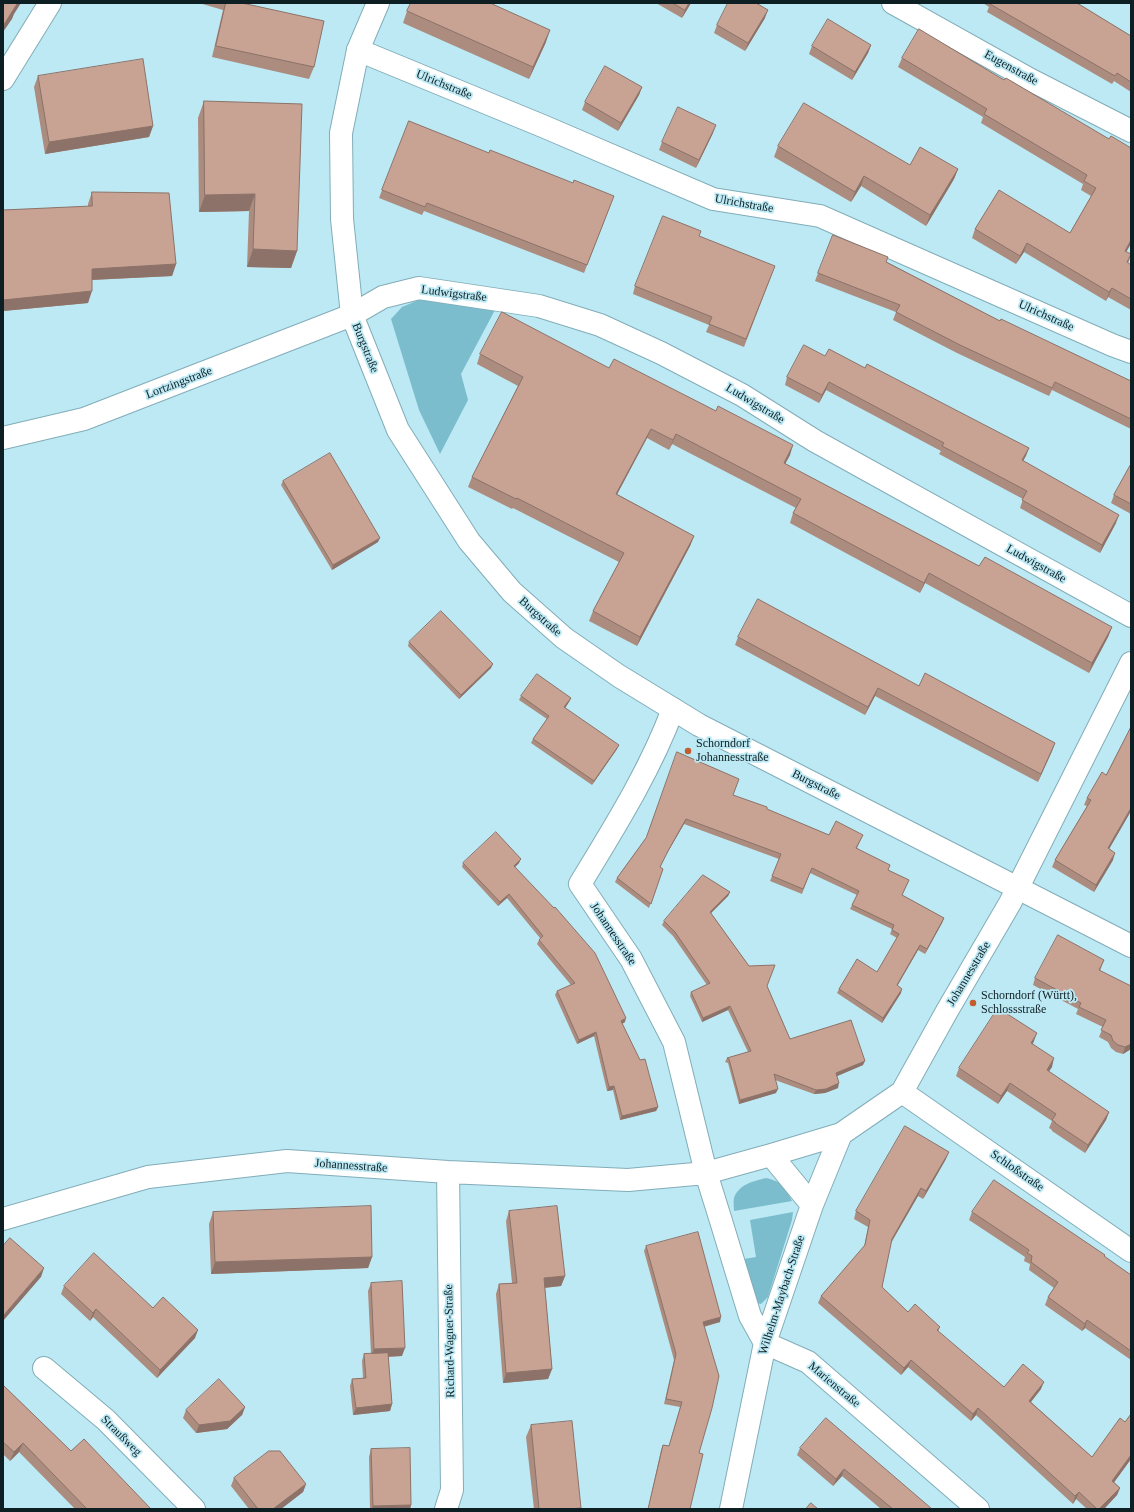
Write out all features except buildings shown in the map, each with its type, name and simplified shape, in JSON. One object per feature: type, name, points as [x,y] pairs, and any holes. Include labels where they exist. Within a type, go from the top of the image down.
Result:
[{"type":"street","points":[[3,79],[50,3]]},
{"type":"street","name":"Burgstraße","points":[[378,3],[358,50],[341,133],[342,219],[352,315],[398,430],[469,541],[512,592],[564,638],[619,676],[699,725],[1131,946]]},
{"type":"street","name":"Eugenstraße","points":[[894,3],[1031,80],[1131,131]]},
{"type":"street","name":"Ulrichstraße","points":[[358,50],[545,127],[713,199],[820,216],[1131,352]]},
{"type":"street","name":"Ludwigstraße","points":[[352,315],[383,297],[419,288],[539,306],[600,325],[661,353],[742,395],[815,441],[1131,616]]},
{"type":"street","name":"Lortzingstraße","points":[[3,438],[84,419],[352,315]]},
{"type":"street","name":"Johannesstraße","points":[[3,1219],[148,1177],[286,1161],[448,1172],[628,1180],[706,1172],[771,1155],[841,1134],[902,1092],[1018,888],[1131,664]]},
{"type":"street","name":"Johannesstraße","points":[[673,709],[667,726],[625,810],[580,884],[631,959],[674,1042],[706,1172]]},
{"type":"street","name":"Schloßstraße","points":[[902,1092],[1131,1251]]},
{"type":"street","name":"Wilhelm-Maybach-Straße","points":[[730,1509],[765,1343],[812,1205],[841,1134]]},
{"type":"street","points":[[771,1155],[812,1205]]},
{"type":"street","name":"Richard-Wagner-Straße","points":[[446,1509],[452,1490],[448,1172]]},
{"type":"street","points":[[706,1172],[750,1316],[765,1343]]},
{"type":"street","name":"Marienstraße","points":[[765,1343],[808,1362],[978,1509]]},
{"type":"street","name":"Straußweg","points":[[44,1368],[106,1420],[194,1509]]},
{"type":"shaded area","points":[[421,299],[495,310],[461,374],[468,400],[440,454],[419,410],[391,319],[402,307]]},
{"type":"shaded area","points":[[766,1178],[780,1183],[792,1201],[734,1211],[734,1198],[739,1189],[747,1184]]},
{"type":"shaded area","points":[[793,1212],[792,1220],[768,1297],[761,1304],[757,1303],[744,1259],[756,1257],[750,1220]]},
{"type":"place","name":"Schorndorf Johannesstraße","points":[[688,751]]},
{"type":"place","name":"Schorndorf (Württ), Schlossstraße","points":[[973,1003]]}]
